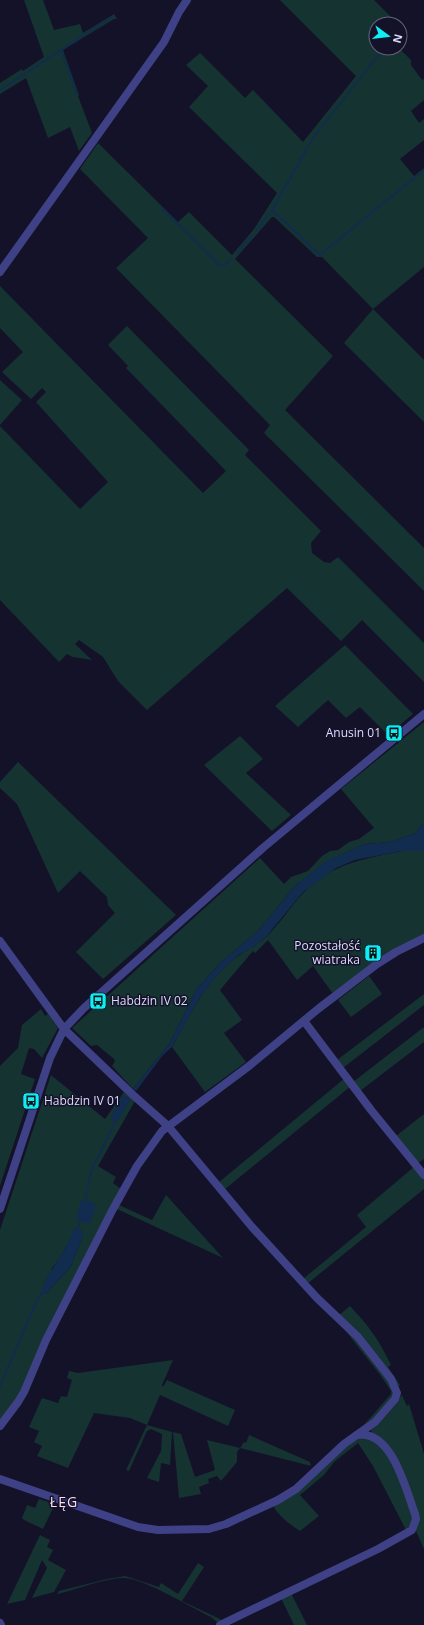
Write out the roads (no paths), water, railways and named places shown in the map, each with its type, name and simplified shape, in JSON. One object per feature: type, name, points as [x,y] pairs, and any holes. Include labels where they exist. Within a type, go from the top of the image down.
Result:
[{"type":"street","points":[[0,272],[163,44],[186,0]]},
{"type":"street","points":[[0,1209],[50,1058],[64,1030],[84,1008],[264,847],[424,714]]},
{"type":"street","points":[[0,1426],[24,1392],[46,1340],[118,1199],[137,1166],[162,1132],[249,1066],[377,964],[396,952],[424,938]]},
{"type":"street","points":[[0,941],[64,1030],[168,1126],[236,1209],[317,1298],[358,1337],[391,1379],[397,1393],[395,1399],[375,1422],[338,1448],[300,1485],[286,1495],[238,1519],[209,1529],[158,1530],[138,1527],[0,1479]]},
{"type":"street","points":[[304,1021],[371,1110],[424,1175]]},
{"type":"street","points":[[220,1625],[378,1549],[412,1530],[416,1519],[415,1514],[395,1462],[380,1441],[366,1435],[357,1435]]},
{"type":"water","points":[[424,825],[424,851],[402,851],[355,860],[336,868],[303,892],[266,937],[254,947],[237,956],[219,973],[199,999],[172,1047],[163,1055],[136,1091],[133,1089],[170,1043],[196,990],[221,962],[257,932],[294,887],[326,861],[365,844],[390,842],[414,834],[420,826]]},
{"type":"water","points":[[123,1096],[128,1096],[130,1101],[116,1123],[111,1119],[112,1114]]},
{"type":"water","points":[[84,1200],[95,1204],[95,1209],[90,1223],[84,1223],[76,1218],[81,1201]]},
{"type":"water","points":[[76,1227],[83,1232],[83,1236],[71,1266],[46,1294],[41,1293],[46,1279],[62,1254],[72,1232]]},
{"type":"waterway","points":[[0,90],[112,17]]},
{"type":"waterway","points":[[61,50],[77,94]]},
{"type":"waterway","points":[[256,231],[272,210],[313,138],[378,56]]},
{"type":"waterway","points":[[272,210],[318,253],[321,254],[424,170]]},
{"type":"waterway","points":[[162,208],[219,265],[223,266],[232,259]]},
{"type":"waterway","points":[[237,253],[251,236]]},
{"type":"waterway","points":[[85,1203],[91,1172],[116,1120]]},
{"type":"waterway","points":[[77,1230],[81,1219]]},
{"type":"waterway","points":[[0,1386],[37,1300],[43,1291]]},
{"type":"place","name":"Anusin 01","points":[[394,733]]},
{"type":"place","name":"Pozostałość wiatraka","points":[[373,953]]},
{"type":"place","name":"Habdzin IV 02","points":[[98,1001]]},
{"type":"place","name":"Habdzin IV 01","points":[[31,1101]]},
{"type":"district","name":"ŁĘG","points":[[64,1502]]}]
